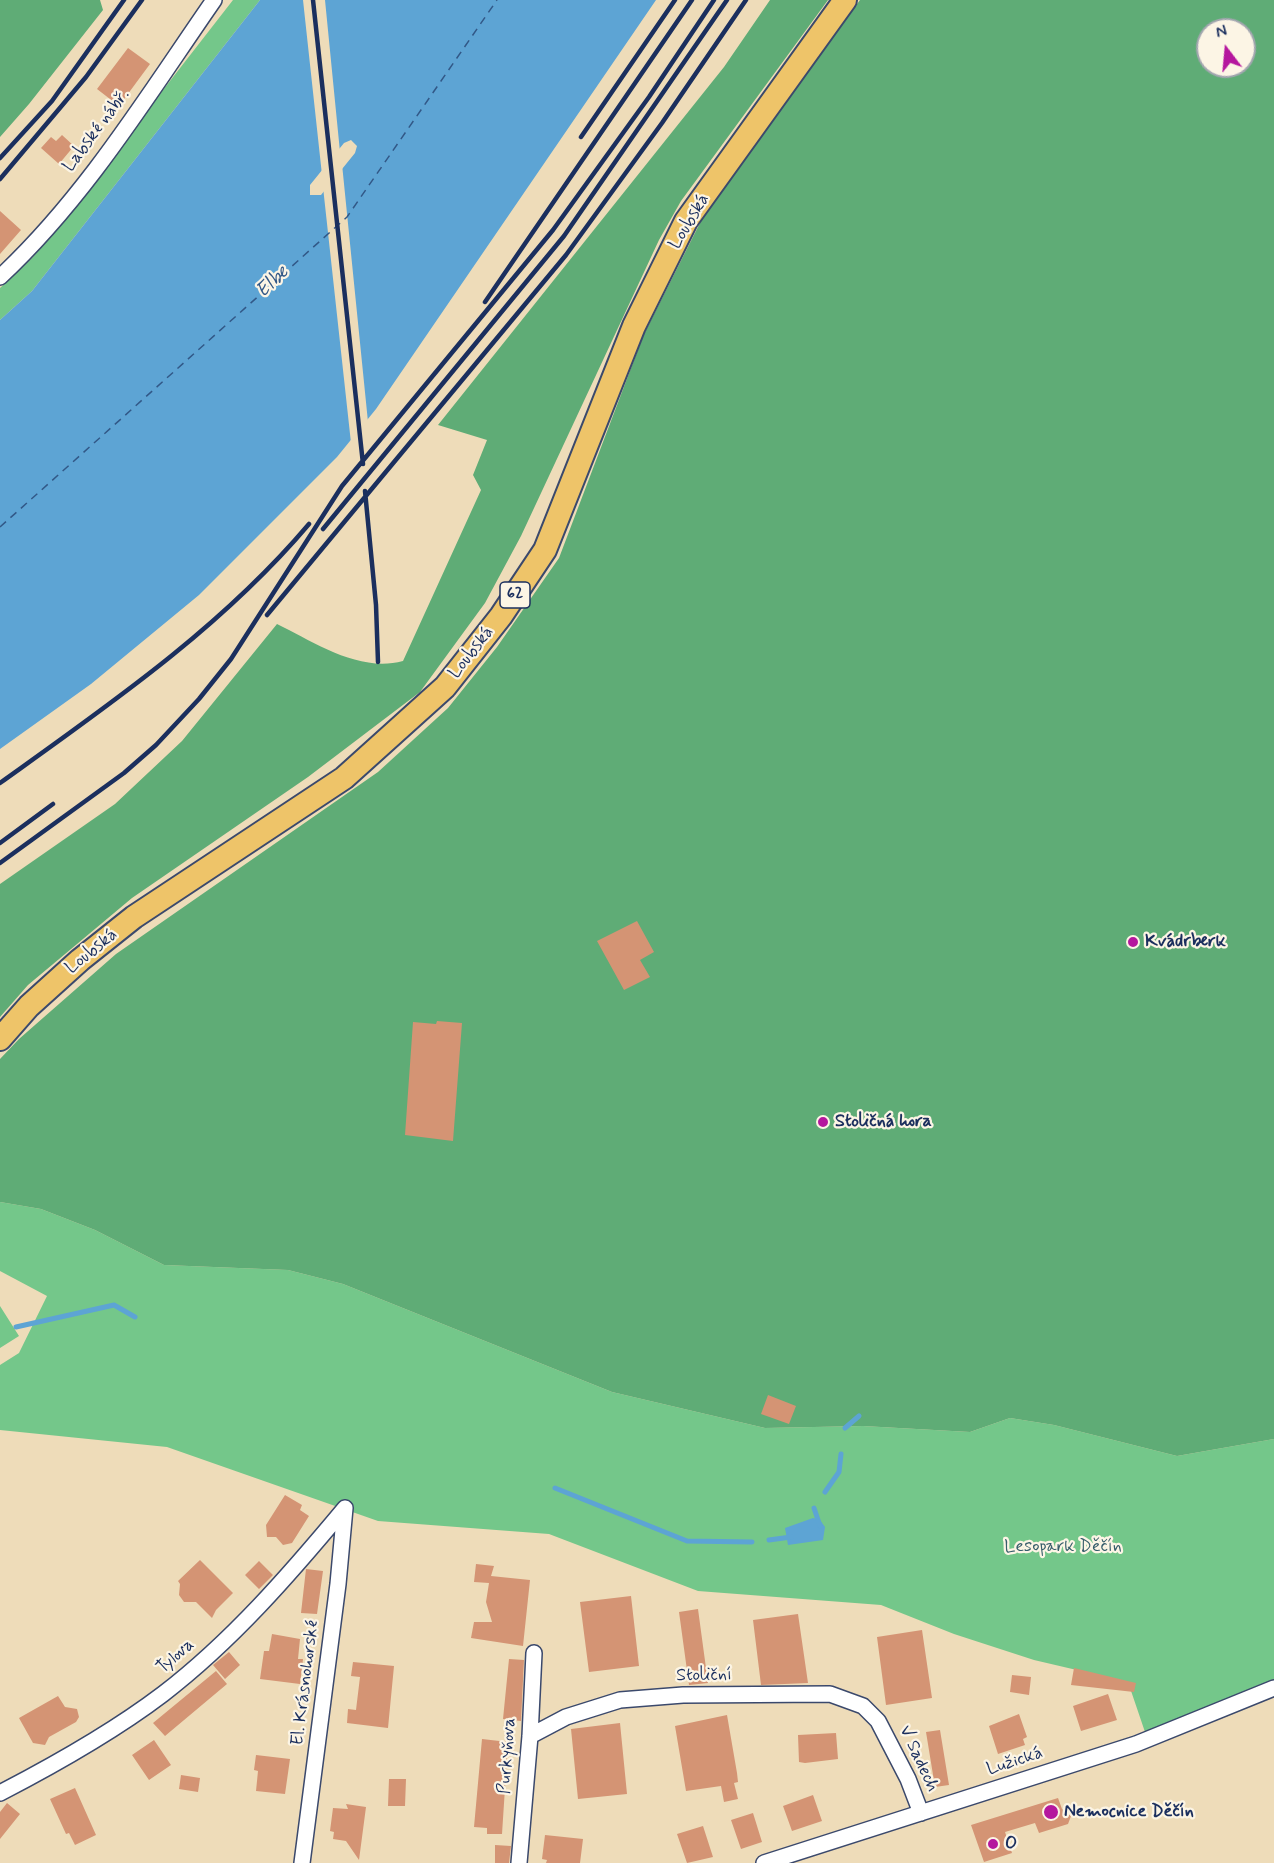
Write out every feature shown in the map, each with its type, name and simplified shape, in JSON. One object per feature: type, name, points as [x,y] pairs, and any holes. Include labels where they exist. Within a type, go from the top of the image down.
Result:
[{"type":"main road","name":"Loubská","points":[[0,1039],[29,1006],[80,960],[134,917],[344,778],[445,687],[501,616],[545,550],[634,326],[686,221],[845,0]]},
{"type":"street","name":"Labské nábř.","points":[[0,277],[32,247],[119,137],[214,0]]},
{"type":"street","name":"Tylova","points":[[0,1793],[54,1765],[163,1694],[227,1638],[289,1575],[345,1508]]},
{"type":"street","name":"El. Krásnohorské","points":[[302,1863],[338,1584],[345,1508]]},
{"type":"street","name":"Purkyňova","points":[[519,1863],[530,1736],[534,1653]]},
{"type":"street","name":"Lužická","points":[[764,1863],[1139,1742],[1274,1688]]},
{"type":"street","name":"Stoliční","points":[[530,1736],[569,1716],[620,1700],[683,1695],[830,1694],[863,1706],[878,1722]]},
{"type":"street","name":"V Sadech","points":[[878,1722],[908,1779],[921,1813]]},
{"type":"green space","points":[[0,0],[100,0],[103,10],[0,137]]},
{"type":"green space","points":[[233,0],[260,0],[32,291],[0,320],[0,288],[33,257]]},
{"type":"green space","points":[[770,0],[828,0],[681,201],[659,240],[521,536],[485,603],[420,692],[308,777],[132,898],[28,985],[0,1017],[0,884],[115,804],[182,741],[277,624],[337,654],[354,659],[386,664],[403,661],[481,490],[473,475],[487,440],[438,425],[724,67]]},
{"type":"green space","points":[[860,0],[1274,0],[1274,1439],[1177,1456],[1054,1425],[1010,1418],[970,1432],[863,1426],[765,1428],[612,1392],[343,1284],[288,1270],[164,1265],[95,1230],[41,1209],[0,1202],[0,1059],[19,1039],[116,954],[378,772],[448,708],[497,647],[559,558],[644,334],[702,219]]},
{"type":"green space","name":"Lesopark Děčín","points":[[0,1202],[41,1209],[95,1230],[164,1265],[288,1270],[343,1284],[612,1392],[765,1428],[863,1426],[970,1432],[1010,1418],[1054,1425],[1177,1456],[1274,1439],[1274,1687],[1234,1704],[1145,1732],[1128,1682],[1034,1660],[954,1634],[881,1605],[698,1591],[549,1534],[378,1521],[167,1447],[0,1430],[0,1365],[19,1353],[47,1296],[0,1271]]},
{"type":"green space","points":[[0,1306],[19,1336],[0,1348]]},
{"type":"water","name":"Elbe","points":[[260,0],[656,0],[376,409],[337,457],[199,595],[91,684],[0,749],[0,320],[32,291]],"holes":[[[351,140],[357,146],[355,153],[321,195],[310,195],[310,185],[344,143]]]},
{"type":"water","points":[[813,1518],[820,1520],[825,1527],[823,1540],[788,1545],[785,1528]]},
{"type":"pier","points":[[303,0],[325,0],[340,152],[322,175]]},
{"type":"pier","points":[[342,164],[368,422],[351,443],[323,187]]},
{"type":"building","points":[[128,48],[150,64],[119,106],[97,89]]},
{"type":"building","points":[[62,135],[74,146],[59,164],[41,148],[51,137],[56,141]]},
{"type":"building","points":[[0,211],[21,230],[0,254]]},
{"type":"building","points":[[637,921],[654,952],[640,960],[650,977],[624,990],[597,941]]},
{"type":"building","points":[[437,1021],[462,1023],[453,1141],[405,1135],[413,1022],[436,1024]]},
{"type":"building","points":[[768,1395],[796,1406],[789,1424],[761,1414]]},
{"type":"building","points":[[285,1495],[302,1505],[300,1510],[309,1516],[292,1543],[283,1545],[276,1537],[267,1537],[266,1525]]},
{"type":"building","points":[[200,1560],[233,1593],[216,1610],[212,1618],[196,1602],[184,1602],[179,1595],[178,1581]]},
{"type":"building","points":[[259,1561],[273,1575],[259,1589],[245,1575]]},
{"type":"building","points":[[476,1564],[494,1566],[491,1576],[530,1580],[523,1646],[471,1638],[474,1622],[492,1622],[486,1602],[489,1583],[474,1582]]},
{"type":"building","points":[[306,1569],[323,1571],[317,1614],[301,1613]]},
{"type":"building","points":[[631,1596],[639,1666],[589,1672],[580,1602]]},
{"type":"building","points":[[698,1609],[708,1683],[689,1685],[679,1612]]},
{"type":"building","points":[[798,1614],[808,1683],[761,1685],[753,1620]]},
{"type":"building","points":[[922,1630],[932,1698],[886,1705],[877,1637]]},
{"type":"building","points":[[272,1634],[300,1639],[298,1659],[303,1659],[300,1684],[260,1679],[264,1651],[269,1651]]},
{"type":"building","points":[[229,1652],[240,1665],[225,1679],[213,1665]]},
{"type":"building","points":[[509,1659],[524,1660],[521,1721],[503,1719]]},
{"type":"building","points":[[353,1662],[394,1666],[388,1728],[347,1723],[348,1709],[356,1710],[360,1677],[351,1676]]},
{"type":"building","points":[[1074,1668],[1136,1683],[1134,1692],[1071,1685]]},
{"type":"building","points":[[216,1671],[227,1684],[165,1736],[153,1723]]},
{"type":"building","points":[[1012,1675],[1031,1677],[1029,1695],[1010,1692]]},
{"type":"building","points":[[1108,1694],[1117,1720],[1081,1731],[1073,1706]]},
{"type":"building","points":[[58,1696],[65,1707],[77,1709],[79,1717],[76,1722],[49,1737],[45,1745],[33,1743],[19,1718]]},
{"type":"building","points":[[1019,1714],[1027,1737],[1023,1739],[1025,1745],[998,1754],[989,1726]]},
{"type":"building","points":[[727,1715],[737,1773],[738,1782],[734,1783],[738,1799],[724,1802],[721,1786],[686,1791],[675,1726]]},
{"type":"building","points":[[620,1723],[627,1794],[578,1799],[571,1729]]},
{"type":"building","points":[[940,1730],[949,1785],[935,1787],[926,1732]]},
{"type":"building","points":[[836,1733],[838,1759],[799,1762],[798,1735]]},
{"type":"building","points":[[482,1739],[508,1742],[502,1834],[487,1834],[487,1828],[474,1827]]},
{"type":"building","points":[[154,1740],[171,1765],[149,1780],[132,1755]]},
{"type":"building","points":[[256,1755],[290,1759],[285,1794],[256,1791],[258,1771],[254,1770]]},
{"type":"building","points":[[181,1775],[200,1778],[198,1792],[179,1789]]},
{"type":"building","points":[[389,1779],[406,1779],[405,1806],[388,1806]]},
{"type":"building","points":[[75,1788],[96,1835],[75,1845],[69,1833],[66,1834],[50,1799]]},
{"type":"building","points":[[813,1795],[822,1821],[792,1831],[783,1806]]},
{"type":"building","points":[[1058,1798],[1062,1809],[1071,1816],[1068,1824],[1039,1833],[1035,1823],[1005,1832],[1012,1853],[984,1862],[971,1825]]},
{"type":"building","points":[[7,1803],[20,1814],[0,1839],[0,1812]]},
{"type":"building","points":[[346,1804],[366,1807],[359,1860],[346,1841],[333,1839],[334,1832],[330,1831],[333,1808],[348,1809]]},
{"type":"building","points":[[753,1813],[762,1842],[741,1849],[731,1820]]},
{"type":"building","points":[[703,1826],[713,1857],[687,1863],[677,1834]]},
{"type":"building","points":[[545,1835],[583,1839],[580,1863],[546,1863],[547,1860],[542,1859]]},
{"type":"building","points":[[495,1845],[511,1846],[509,1863],[495,1863]]},
{"type":"waterway","points":[[16,1327],[114,1305],[135,1317]]},
{"type":"waterway","points":[[845,1428],[859,1416]]},
{"type":"waterway","points":[[825,1492],[839,1472],[841,1454]]},
{"type":"waterway","points":[[555,1488],[687,1541],[752,1542]]},
{"type":"waterway","points":[[814,1508],[820,1526]]},
{"type":"waterway","points":[[769,1540],[791,1537]]},
{"type":"ferry route","points":[[0,527],[347,217],[497,0]]},
{"type":"railway","points":[[0,158],[52,101],[124,0]]},
{"type":"railway","points":[[0,179],[86,77],[142,0]]},
{"type":"railway","points":[[313,0],[363,464]]},
{"type":"railway","points":[[581,137],[675,0]]},
{"type":"railway","points":[[485,302],[692,0]]},
{"type":"railway","points":[[0,863],[124,773],[156,745],[199,699],[231,659],[342,486],[553,230],[649,97],[714,0]]},
{"type":"railway","points":[[323,529],[564,236],[727,0]]},
{"type":"railway","points":[[267,615],[566,255],[662,123],[746,0]]},
{"type":"railway","points":[[365,491],[376,605],[378,662]]},
{"type":"railway","points":[[0,783],[123,694],[202,631],[275,562],[309,524]]},
{"type":"railway","points":[[0,843],[53,804]]},
{"type":"place","name":"Kvádrberk","points":[[1133,942]]},
{"type":"place","name":"Stoličná hora","points":[[823,1122]]},
{"type":"place","name":"Nemocnice Děčín","points":[[1051,1812]]},
{"type":"place","name":"O","points":[[993,1844]]}]
